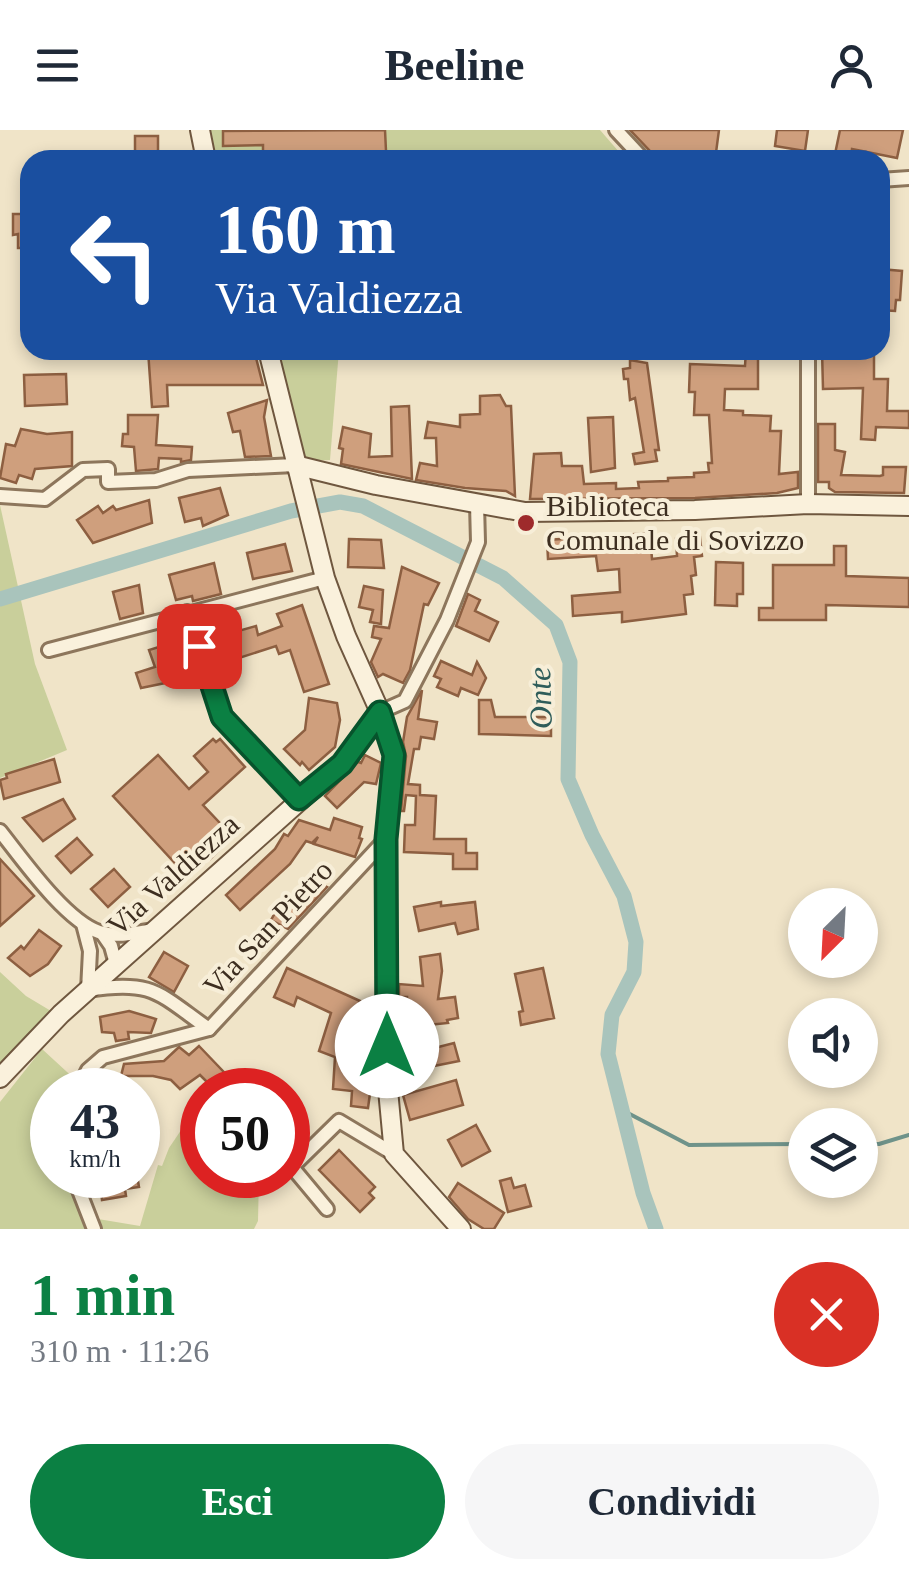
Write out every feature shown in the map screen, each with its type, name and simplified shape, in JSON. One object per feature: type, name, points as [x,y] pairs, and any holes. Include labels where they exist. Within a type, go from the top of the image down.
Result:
[{"type":"street","points":[[616,130],[635,150]]},
{"type":"street","points":[[270,360],[325,578],[394,755],[386,839],[387,1079],[394,1154]]},
{"type":"street","points":[[808,360],[808,504]]},
{"type":"street","points":[[0,496],[45,499],[83,470],[156,480],[188,470],[295,465],[376,486],[526,512],[808,504],[909,506]]},
{"type":"street","points":[[380,712],[405,700],[464,578],[478,542],[477,504]]},
{"type":"street","points":[[50,650],[325,578]]},
{"type":"street","points":[[187,612],[222,717],[299,799]]},
{"type":"street","name":"Via Valdiezza","points":[[0,1078],[153,930],[342,764],[380,712]]},
{"type":"street","points":[[0,831],[44,886],[84,924],[102,934],[112,946],[116,964]]},
{"type":"street","name":"Via San Pietro","points":[[90,1068],[104,1057],[209,1029],[386,839]]},
{"type":"street","points":[[84,924],[90,951],[88,990],[138,985],[154,991],[209,1029]]},
{"type":"street","points":[[102,934],[153,930]]},
{"type":"street","points":[[90,951],[116,964]]},
{"type":"street","points":[[326,1209],[292,1166],[338,1122],[394,1154],[461,1229]]},
{"type":"street","points":[[82,1198],[94,1229]]},
{"type":"green space","points":[[208,130],[600,130],[617,150],[212,150]]},
{"type":"green space","points":[[278,360],[338,360],[330,460],[304,461]]},
{"type":"green space","points":[[0,505],[35,664],[67,750],[0,778]]},
{"type":"green space","points":[[0,972],[26,996],[56,1014],[0,1072]]},
{"type":"green space","points":[[42,1049],[63,1068],[30,1068],[30,1198],[80,1198],[91,1229],[0,1229],[0,1102]]},
{"type":"green space","points":[[180,1132],[180,1198],[258,1198],[254,1229],[102,1229],[98,1219],[140,1226],[148,1198],[160,1198],[160,1166]]},
{"type":"building","points":[[385,130],[386,150],[263,150],[263,145],[223,146],[223,131]]},
{"type":"building","points":[[630,130],[719,130],[716,150],[649,150]]},
{"type":"building","points":[[777,130],[808,130],[805,150],[775,146]]},
{"type":"building","points":[[840,130],[903,130],[897,158],[890,157],[890,150],[836,150]]},
{"type":"building","points":[[135,136],[158,136],[158,150],[135,150]]},
{"type":"building","points":[[13,214],[20,214],[20,248],[18,234],[13,235]]},
{"type":"building","points":[[890,270],[902,271],[900,300],[896,300],[895,311],[890,311]]},
{"type":"building","points":[[149,360],[257,360],[263,385],[167,385],[168,406],[152,407]]},
{"type":"building","points":[[630,360],[647,363],[659,450],[655,450],[657,461],[635,464],[633,454],[644,452],[635,398],[630,400],[628,379],[624,379],[623,369],[630,368]]},
{"type":"building","points":[[745,360],[758,360],[758,389],[725,389],[724,410],[771,416],[770,431],[781,431],[779,474],[798,472],[798,488],[695,498],[530,499],[534,454],[561,453],[562,466],[582,466],[584,484],[616,483],[616,489],[639,488],[638,482],[668,481],[709,472],[709,415],[694,415],[695,392],[689,392],[690,364],[745,366]]},
{"type":"building","points":[[822,360],[874,360],[874,379],[888,379],[887,411],[909,411],[909,428],[876,427],[875,440],[861,439],[863,388],[823,389]]},
{"type":"building","points":[[66,374],[67,404],[25,406],[24,375]]},
{"type":"building","points":[[500,395],[506,406],[511,406],[515,496],[506,491],[416,480],[420,463],[437,466],[436,438],[425,438],[428,422],[460,427],[460,415],[480,414],[480,396]]},
{"type":"building","points":[[267,400],[264,417],[271,456],[245,457],[240,431],[233,432],[228,413]]},
{"type":"building","points":[[409,406],[412,479],[341,464],[343,427],[371,434],[369,457],[392,456],[391,407]]},
{"type":"building","points":[[128,415],[158,415],[156,445],[192,447],[191,460],[159,458],[158,469],[136,471],[134,447],[122,446],[123,434],[128,434]]},
{"type":"building","points":[[613,417],[615,468],[591,472],[588,418]]},
{"type":"building","points":[[818,424],[835,424],[835,450],[845,452],[841,475],[880,476],[883,467],[906,467],[904,493],[835,492],[829,488],[829,482],[818,482]]},
{"type":"building","points":[[21,429],[47,434],[72,432],[72,466],[35,469],[32,479],[19,475],[16,483],[0,478],[6,444],[15,446]]},
{"type":"building","points":[[220,488],[228,515],[203,526],[201,518],[185,522],[179,498]]},
{"type":"building","points":[[149,500],[152,523],[93,543],[77,520],[98,506],[103,513],[113,506],[116,510]]},
{"type":"building","points":[[650,533],[652,559],[677,556],[676,539],[700,537],[702,556],[694,557],[693,594],[684,595],[686,614],[622,622],[622,612],[573,616],[572,596],[620,592],[619,569],[598,571],[596,556],[548,559],[547,540]]},
{"type":"building","points":[[349,539],[381,540],[384,568],[348,567]]},
{"type":"building","points":[[285,544],[292,571],[253,579],[247,553]]},
{"type":"building","points":[[834,546],[846,546],[846,576],[909,578],[909,607],[826,605],[826,620],[759,620],[759,608],[773,608],[773,565],[834,565]]},
{"type":"building","points":[[716,562],[743,563],[743,594],[737,594],[737,606],[715,605]]},
{"type":"building","points":[[214,563],[221,594],[193,601],[192,596],[176,600],[169,575]]},
{"type":"building","points":[[402,567],[439,583],[428,605],[424,604],[410,670],[403,683],[383,674],[378,677],[371,662],[381,639],[372,637],[374,626],[389,628]]},
{"type":"building","points":[[139,585],[143,613],[120,619],[113,592]]},
{"type":"building","points":[[364,586],[383,590],[381,624],[370,622],[373,610],[359,607]]},
{"type":"building","points":[[468,594],[480,600],[475,611],[498,622],[489,641],[456,626]]},
{"type":"building","points":[[302,605],[329,684],[304,692],[290,650],[279,654],[276,646],[236,659],[231,641],[226,642],[223,632],[256,626],[258,635],[282,626],[277,614]]},
{"type":"building","points":[[178,641],[190,671],[174,676],[175,681],[141,688],[136,673],[155,667],[149,650]]},
{"type":"building","points":[[441,661],[472,675],[477,662],[486,678],[478,695],[461,688],[458,696],[437,687],[441,679],[434,676]]},
{"type":"building","points":[[422,690],[418,719],[437,722],[434,739],[421,737],[419,749],[414,749],[408,784],[420,785],[420,795],[436,796],[434,839],[466,839],[466,853],[477,853],[477,869],[453,869],[453,854],[404,852],[405,825],[415,825],[416,796],[406,795],[401,811],[406,756],[403,742],[407,717]]},
{"type":"building","points":[[309,698],[337,703],[340,720],[335,747],[309,770],[284,749],[305,730]]},
{"type":"building","points":[[479,700],[491,700],[495,717],[551,717],[551,736],[479,734]]},
{"type":"building","points":[[213,739],[220,739],[245,767],[203,805],[233,837],[210,859],[204,853],[183,872],[113,796],[158,755],[189,789],[208,772],[194,756]]},
{"type":"building","points":[[365,755],[381,763],[376,784],[364,782],[337,808],[325,796]]},
{"type":"building","points":[[54,759],[60,782],[4,799],[0,780],[7,778],[6,774]]},
{"type":"building","points":[[63,799],[75,819],[43,841],[23,818]]},
{"type":"building","points":[[334,818],[362,827],[355,857],[314,844],[318,837],[312,843],[306,841],[290,864],[240,910],[226,895],[275,849],[284,834],[288,836],[299,820],[330,830]]},
{"type":"building","points":[[77,838],[92,855],[71,873],[56,856]]},
{"type":"building","points":[[0,859],[34,896],[0,926]]},
{"type":"building","points":[[114,869],[130,887],[108,907],[91,889]]},
{"type":"building","points":[[309,877],[327,887],[288,929],[271,920],[283,899],[292,905]]},
{"type":"building","points":[[441,902],[441,906],[475,902],[478,929],[458,934],[455,923],[419,931],[414,907]]},
{"type":"building","points":[[39,930],[61,946],[48,964],[30,976],[8,958],[21,946],[24,949]]},
{"type":"building","points":[[164,952],[188,966],[174,992],[149,977]]},
{"type":"building","points":[[440,954],[438,999],[455,997],[458,1018],[447,1020],[448,1023],[407,1027],[407,997],[399,997],[399,984],[423,986],[420,957]]},
{"type":"building","points":[[287,968],[360,1001],[348,1028],[350,1044],[342,1066],[355,1067],[354,1077],[372,1079],[368,1108],[351,1106],[352,1091],[333,1089],[335,1057],[319,1051],[331,1013],[297,997],[294,1006],[274,997]]},
{"type":"building","points":[[543,968],[554,1018],[521,1025],[519,1012],[523,1011],[515,974]]},
{"type":"building","points":[[129,1011],[156,1019],[151,1033],[128,1032],[129,1039],[116,1041],[114,1033],[102,1032],[100,1017]]},
{"type":"building","points":[[454,1043],[459,1061],[399,1073],[399,1057]]},
{"type":"building","points":[[199,1046],[220,1068],[180,1068],[180,1089],[171,1080],[160,1078],[160,1068],[123,1068],[124,1064],[164,1061],[179,1047],[189,1055]]},
{"type":"building","points":[[456,1080],[463,1105],[410,1120],[403,1095]]},
{"type":"building","points":[[476,1125],[490,1151],[462,1166],[448,1140]]},
{"type":"building","points":[[339,1150],[375,1187],[369,1193],[374,1198],[360,1212],[319,1170]]},
{"type":"building","points":[[511,1178],[514,1188],[525,1185],[531,1206],[508,1212],[500,1181]]},
{"type":"building","points":[[458,1183],[504,1213],[494,1229],[484,1229],[468,1219],[449,1197]]},
{"type":"waterway","name":"Onte","points":[[0,599],[291,511],[340,502],[363,506],[503,578],[556,625],[570,662],[568,779],[624,896],[636,942],[634,972],[612,1015],[608,1054],[643,1193],[656,1229]]},
{"type":"waterway","points":[[622,1110],[689,1145],[788,1144]]},
{"type":"waterway","points":[[878,1144],[909,1135]]},
{"type":"place","name":"Biblioteca Comunale di Sovizzo","points":[[526,523]]},
{"type":"route","points":[[199,646],[222,717],[299,799],[342,764],[380,712],[394,755],[386,839],[387,1046]]}]
